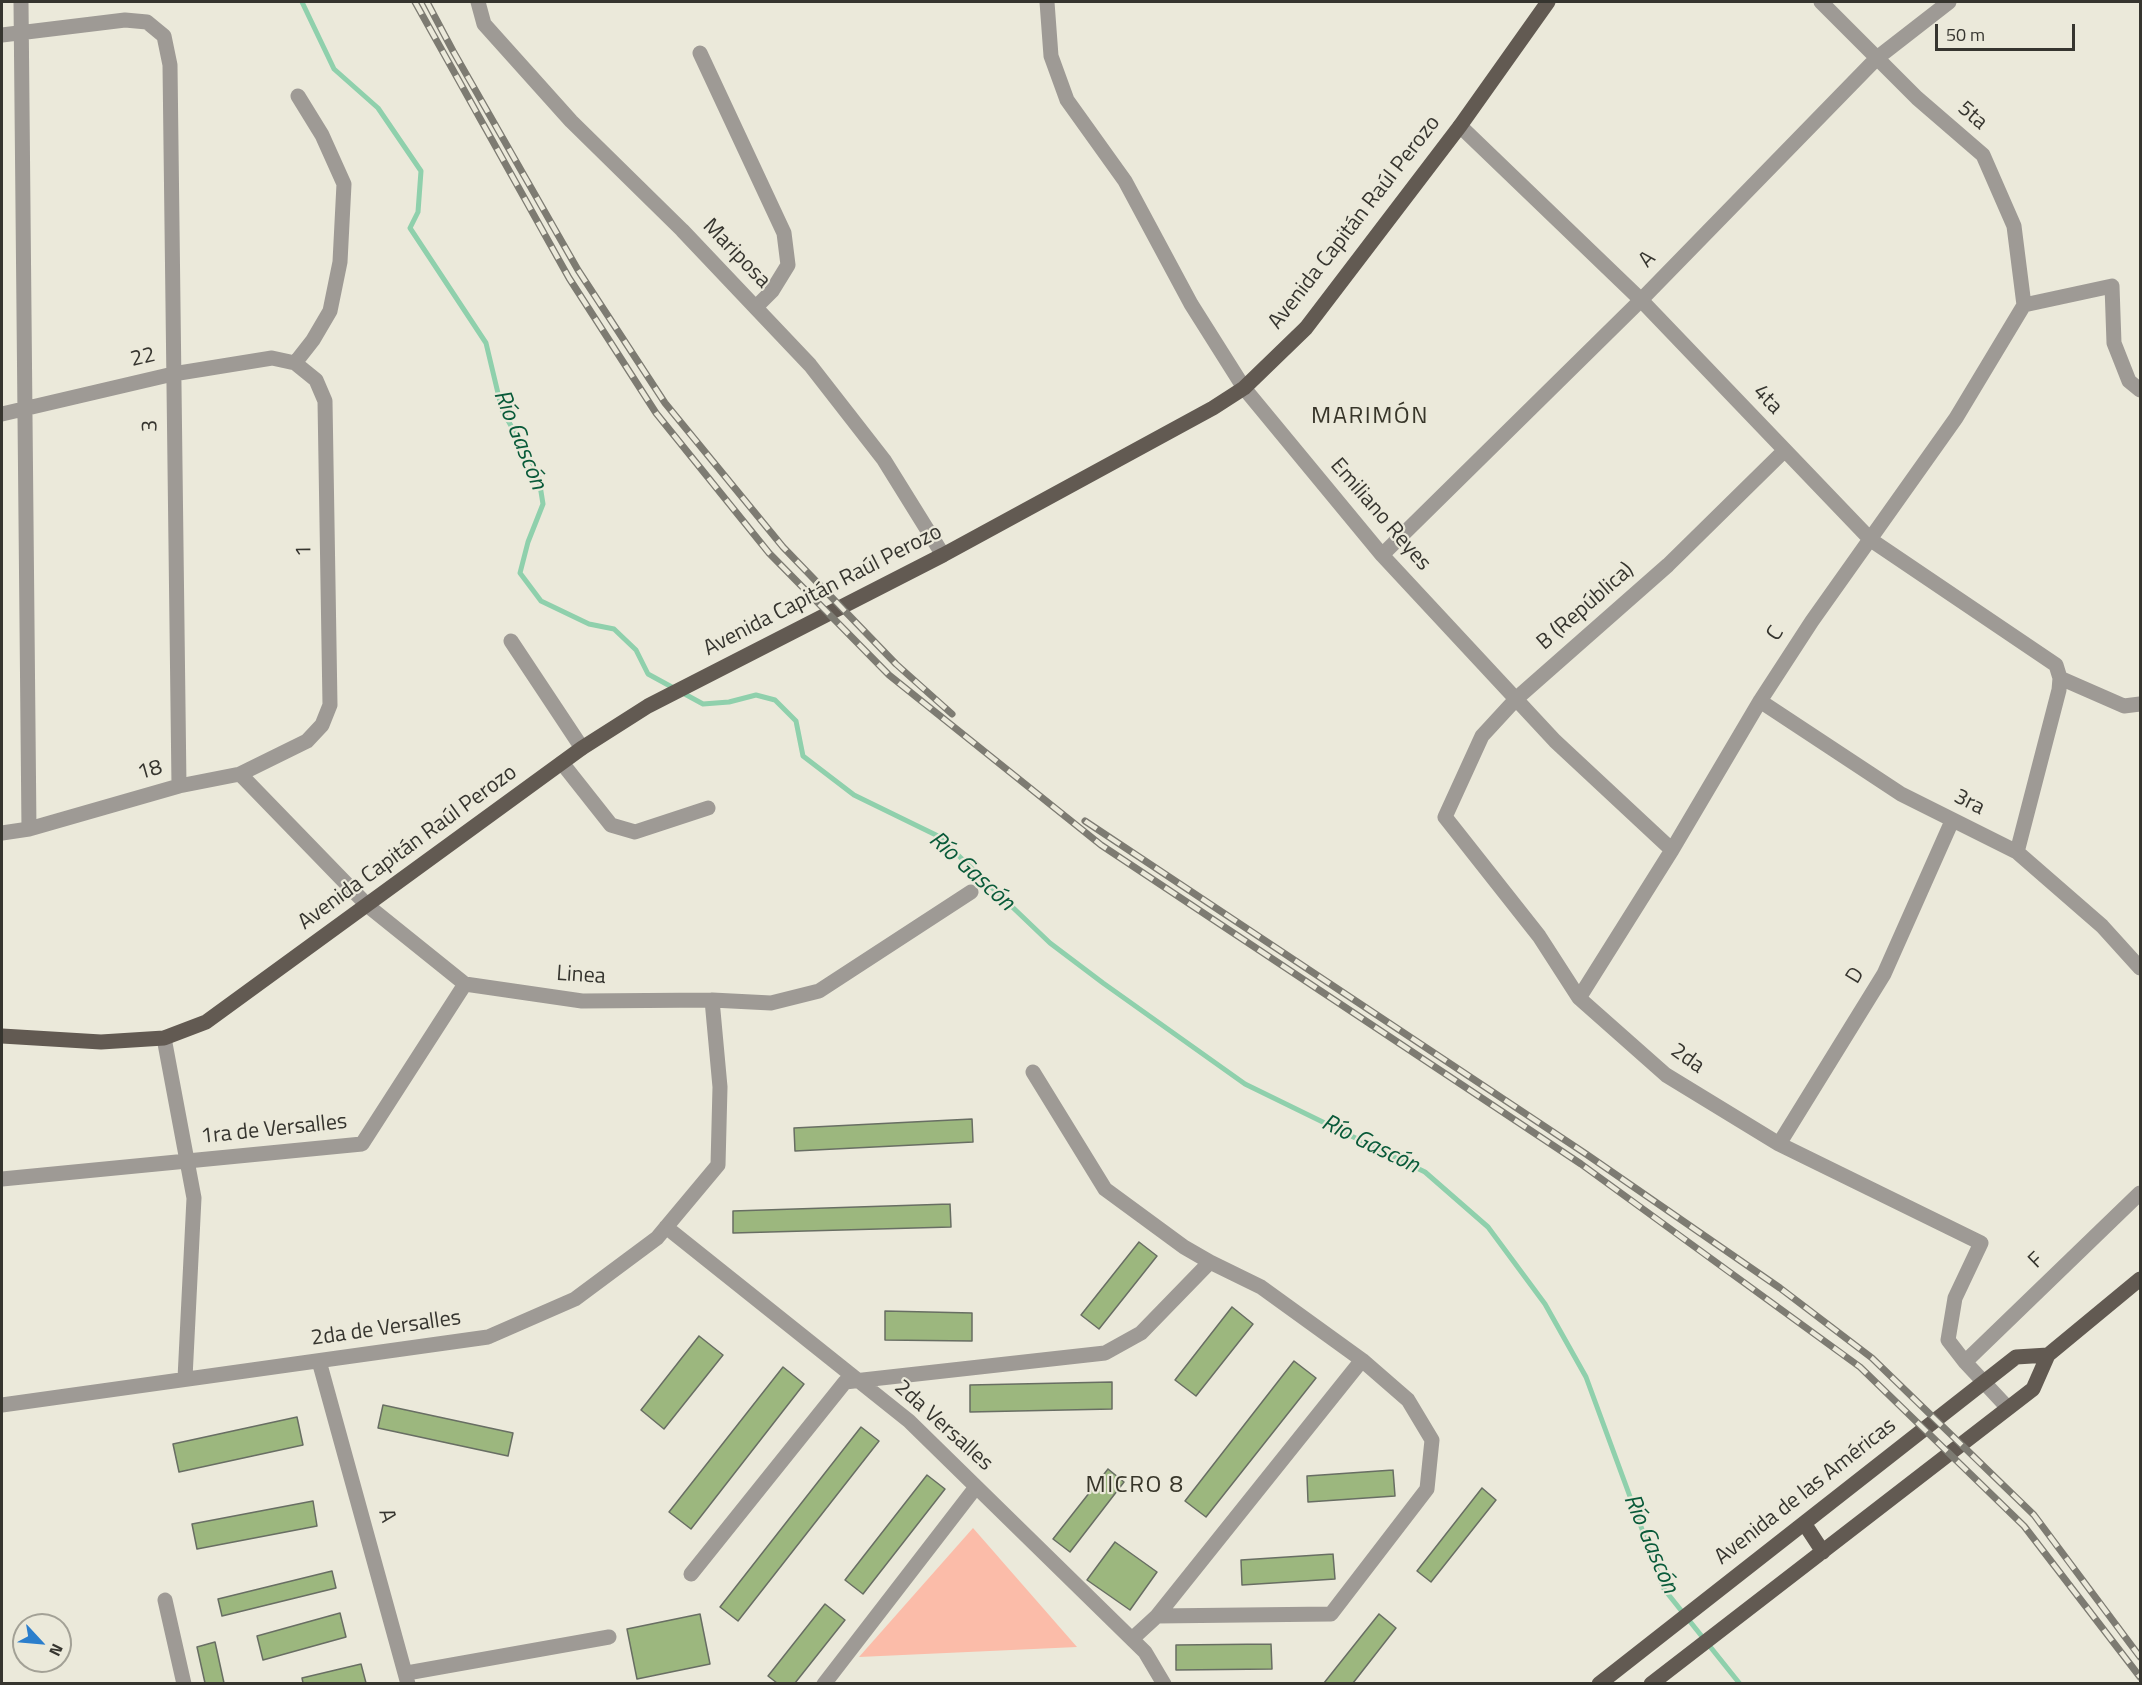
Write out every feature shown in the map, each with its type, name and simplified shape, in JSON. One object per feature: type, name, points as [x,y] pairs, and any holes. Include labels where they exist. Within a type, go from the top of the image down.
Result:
[{"type":"main road","name":"Avenida Capitán Raúl Perozo","points":[[2,1036],[102,1042],[164,1038],[206,1022],[582,748],[648,706],[943,555],[1213,408],[1244,388],[1306,328],[1460,126],[1548,2]]},
{"type":"main road","points":[[1652,1683],[2033,1389],[2048,1355],[2140,1279]]},
{"type":"main road","name":"Avenida de las Américas","points":[[1599,1683],[1983,1381],[2016,1357],[2048,1355]]},
{"type":"main road","points":[[1804,1523],[1823,1552]]},
{"type":"street","points":[[21,2],[23,409],[29,829]]},
{"type":"street","name":"Mariposa","points":[[478,2],[484,24],[571,121],[756,307],[810,365],[884,459],[943,555]]},
{"type":"street","name":"Emiliano Reyes","points":[[1047,2],[1051,56],[1067,100],[1125,181],[1191,304],[1244,388],[1382,555],[1555,741],[1672,850]]},
{"type":"street","name":"5ta","points":[[1821,2],[1917,98],[1983,155],[2014,226],[2024,304]]},
{"type":"street","name":"A","points":[[1382,555],[1641,300],[1877,58],[1949,2]]},
{"type":"street","name":"3","points":[[2,35],[125,20],[147,22],[164,36],[170,65],[179,786]]},
{"type":"street","points":[[700,53],[784,233],[788,265],[772,291],[756,307]]},
{"type":"street","points":[[296,363],[330,311],[340,262],[344,184],[322,135],[298,96]]},
{"type":"street","name":"4ta","points":[[1460,126],[1641,300],[1871,540],[2046,655],[2056,664],[2061,678]]},
{"type":"street","points":[[2024,304],[2112,286],[2114,343],[2129,381],[2140,390]]},
{"type":"street","name":"C","points":[[1579,998],[1672,850],[1760,701],[1812,621],[1956,418],[2024,304]]},
{"type":"street","name":"22","points":[[2,414],[173,374],[273,358],[296,363]]},
{"type":"street","name":"1","points":[[296,363],[316,380],[325,401],[330,705],[322,725],[307,741]]},
{"type":"street","name":"B (República)","points":[[1445,816],[1482,736],[1516,698],[1668,565],[1784,451]]},
{"type":"street","points":[[511,641],[582,748]]},
{"type":"street","points":[[2017,852],[2061,678],[2124,706],[2138,707],[2140,704]]},
{"type":"street","name":"3ra","points":[[1760,701],[1901,794],[2017,852],[2102,926],[2140,968]]},
{"type":"street","name":"18","points":[[2,833],[29,829],[179,786],[240,774],[307,741]]},
{"type":"street","points":[[562,763],[611,825],[635,832],[708,808]]},
{"type":"street","points":[[240,774],[368,906],[465,984]]},
{"type":"street","name":"2da","points":[[1445,816],[1539,936],[1579,998],[1666,1075],[1779,1144],[1981,1243],[1955,1298],[1948,1340],[1965,1362]]},
{"type":"street","name":"D","points":[[1779,1144],[1884,974],[1952,820]]},
{"type":"street","name":"Linea","points":[[465,984],[582,1001],[712,1000],[771,1003],[819,992],[971,892]]},
{"type":"street","name":"1ra de Versalles","points":[[2,1179],[362,1144],[465,984]]},
{"type":"street","name":"2da de Versalles","points":[[2,1405],[488,1337],[575,1299],[657,1238],[718,1165],[720,1087],[712,1000]]},
{"type":"street","points":[[164,1038],[194,1198],[185,1378]]},
{"type":"street","points":[[1033,1072],[1105,1189],[1184,1247],[1261,1287],[1362,1360],[1407,1400],[1432,1440],[1427,1489],[1331,1614],[1157,1616]]},
{"type":"street","name":"F","points":[[1965,1362],[2140,1193]]},
{"type":"street","name":"2da Versalles","points":[[666,1227],[909,1421],[1145,1652],[1164,1683]]},
{"type":"street","points":[[691,1574],[845,1382],[1105,1353],[1141,1333],[1210,1262]]},
{"type":"street","points":[[1132,1639],[1157,1616],[1362,1360]]},
{"type":"street","name":"A","points":[[319,1361],[408,1678]]},
{"type":"street","points":[[1965,1362],[2008,1408]]},
{"type":"street","points":[[824,1683],[976,1487]]},
{"type":"street","points":[[165,1600],[184,1683]]},
{"type":"street","points":[[408,1678],[609,1637]]},
{"type":"shaded area","points":[[973,1528],[1077,1647],[859,1657]]},
{"type":"building","points":[[972,1119],[973,1142],[795,1151],[794,1128]]},
{"type":"building","points":[[950,1204],[951,1227],[733,1233],[733,1211]]},
{"type":"building","points":[[1139,1242],[1157,1256],[1099,1329],[1081,1315]]},
{"type":"building","points":[[1232,1307],[1253,1324],[1196,1396],[1175,1380]]},
{"type":"building","points":[[885,1311],[972,1313],[972,1341],[885,1340]]},
{"type":"building","points":[[699,1336],[723,1355],[664,1429],[641,1410]]},
{"type":"building","points":[[1294,1361],[1316,1378],[1206,1517],[1185,1501]]},
{"type":"building","points":[[783,1367],[804,1384],[691,1529],[669,1512]]},
{"type":"building","points":[[1112,1382],[1112,1409],[970,1412],[970,1385]]},
{"type":"building","points":[[383,1405],[513,1433],[508,1456],[378,1428]]},
{"type":"building","points":[[297,1417],[303,1445],[179,1472],[173,1444]]},
{"type":"building","points":[[861,1427],[879,1441],[738,1621],[720,1607]]},
{"type":"building","points":[[1108,1469],[1124,1482],[1070,1552],[1053,1539]]},
{"type":"building","points":[[1393,1470],[1395,1496],[1308,1502],[1307,1476]]},
{"type":"building","points":[[927,1475],[945,1489],[863,1594],[845,1580]]},
{"type":"building","points":[[1482,1488],[1496,1500],[1431,1582],[1417,1571]]},
{"type":"building","points":[[313,1501],[317,1526],[197,1549],[192,1524]]},
{"type":"building","points":[[1115,1542],[1157,1572],[1130,1610],[1087,1580]]},
{"type":"building","points":[[1333,1554],[1335,1579],[1242,1585],[1241,1560]]},
{"type":"building","points":[[332,1571],[336,1588],[222,1616],[218,1599]]},
{"type":"building","points":[[825,1604],[845,1620],[795,1683],[777,1683],[768,1676]]},
{"type":"building","points":[[340,1613],[346,1637],[263,1660],[257,1636]]},
{"type":"building","points":[[700,1614],[710,1664],[637,1679],[627,1629]]},
{"type":"building","points":[[1379,1614],[1396,1628],[1353,1683],[1324,1683]]},
{"type":"building","points":[[215,1642],[224,1683],[205,1683],[197,1647]]},
{"type":"building","points":[[1271,1644],[1272,1669],[1176,1670],[1176,1645]]},
{"type":"building","points":[[361,1664],[366,1683],[303,1683],[302,1678]]},
{"type":"waterway","name":"Río Gascón","points":[[302,2],[334,69],[378,108],[421,171],[418,212],[410,228],[486,343],[502,410],[538,473],[543,504],[528,542],[520,573],[541,601],[589,624],[614,629],[636,650],[648,674],[703,704],[729,702],[756,695],[775,700],[796,721],[803,756],[854,795],[938,836],[1050,943],[1103,983],[1245,1084],[1425,1172],[1488,1227],[1545,1304],[1586,1377],[1664,1589],[1740,1684]]},
{"type":"railway","points":[[415,2],[569,278],[656,413],[769,553],[889,675],[1101,845],[1581,1164],[1860,1367],[2024,1526],[2140,1677]]},
{"type":"railway","points":[[427,2],[578,270],[665,403],[783,547],[896,664],[952,714]]},
{"type":"railway","points":[[1085,821],[1586,1154],[1780,1288],[1872,1358],[2034,1515],[2140,1657]]},
{"type":"district","name":"MARIMÓN","points":[[1370,417]]},
{"type":"district","name":"MICRO 8","points":[[1135,1486]]}]
